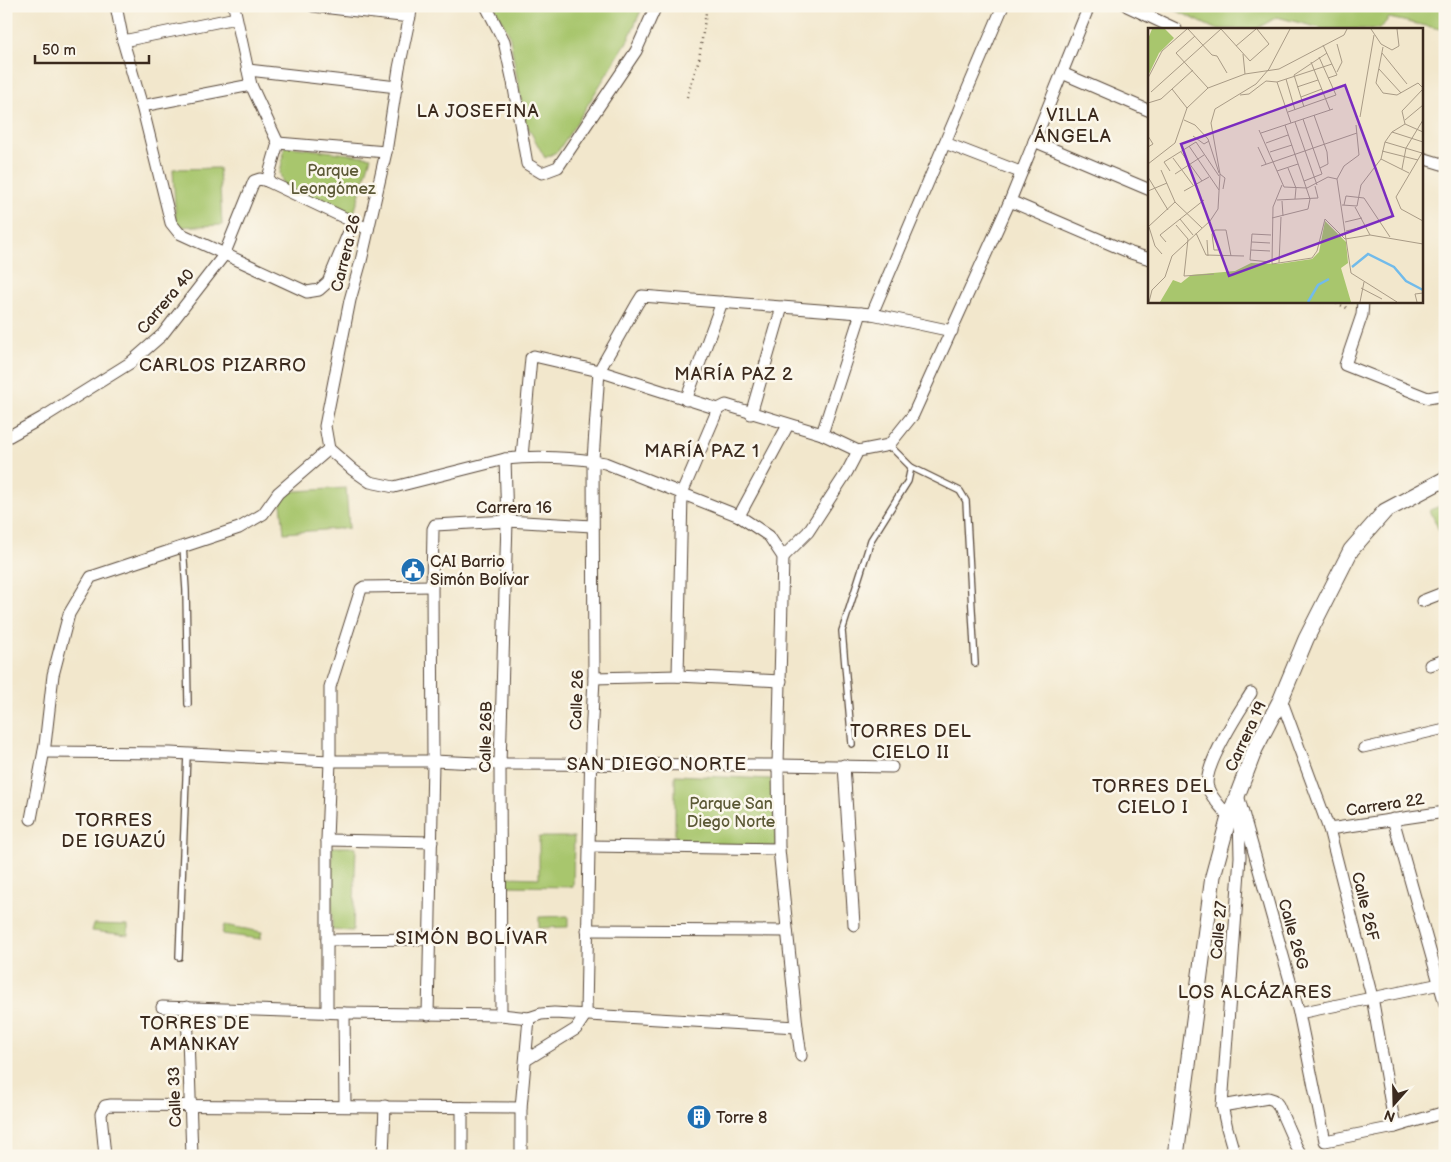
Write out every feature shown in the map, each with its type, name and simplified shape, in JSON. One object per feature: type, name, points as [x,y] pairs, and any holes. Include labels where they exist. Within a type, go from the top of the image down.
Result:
[{"type":"street","points":[[116,6],[123,41],[142,106],[171,223],[179,233],[307,292],[319,290],[328,282],[353,222]]},
{"type":"street","points":[[234,6],[251,85],[278,143],[267,181],[368,229]]},
{"type":"street","points":[[313,6],[411,12]]},
{"type":"street","points":[[486,6],[504,41],[527,164],[542,173],[558,167],[636,51],[656,6]]},
{"type":"street","points":[[822,434],[866,314],[945,142],[1003,6]]},
{"type":"street","points":[[678,676],[682,493],[718,409],[726,405],[822,434],[858,451],[889,445],[913,415],[952,330],[1010,201],[1020,172],[1089,6]]},
{"type":"street","points":[[1127,6],[1174,28]]},
{"type":"street","name":"Carrera 26","points":[[328,449],[326,426],[350,300],[386,152],[411,12]]},
{"type":"street","points":[[123,41],[236,18]]},
{"type":"street","points":[[248,70],[397,87]]},
{"type":"street","points":[[1062,73],[1148,110]]},
{"type":"street","points":[[142,106],[251,85]]},
{"type":"street","points":[[1034,141],[1148,189]]},
{"type":"street","points":[[945,142],[1020,172]]},
{"type":"street","points":[[278,143],[386,152]]},
{"type":"street","points":[[1424,159],[1445,164]]},
{"type":"street","name":"Carrera 40","points":[[6,438],[42,418],[130,363],[162,335],[224,255],[254,181],[260,179],[267,181]]},
{"type":"street","points":[[1010,201],[1131,253],[1148,258]]},
{"type":"street","points":[[599,370],[642,296],[866,314],[952,330]]},
{"type":"street","points":[[686,400],[722,302]]},
{"type":"street","points":[[1363,302],[1362,315],[1345,365],[1428,398],[1445,395]]},
{"type":"street","points":[[751,414],[782,307]]},
{"type":"street","points":[[522,457],[531,358],[534,356],[599,370],[718,409]]},
{"type":"street","name":"Calle 26","points":[[586,1014],[594,678],[593,460],[599,370]]},
{"type":"street","points":[[739,516],[788,425]]},
{"type":"street","points":[[31,819],[44,752],[54,675],[69,614],[91,577],[239,528],[263,514],[278,493],[328,449],[370,482],[394,487],[505,459],[522,457],[593,460],[605,463],[739,516],[769,536],[783,558],[778,764],[779,849],[801,1056]]},
{"type":"street","points":[[783,558],[808,532],[847,472],[858,451]]},
{"type":"street","name":"Calle 26B","points":[[501,1015],[500,764],[507,521],[505,459]]},
{"type":"street","name":"Carrera 19","points":[[1176,1156],[1212,876],[1229,817],[1255,749],[1281,699],[1306,640],[1351,550],[1385,511],[1445,479]]},
{"type":"street","name":"Carrera 16","points":[[432,586],[433,529],[436,525],[507,521],[592,526]]},
{"type":"street","points":[[327,1013],[326,840],[330,760],[330,687],[359,592],[364,588],[432,586],[433,761],[431,939],[428,1015]]},
{"type":"street","points":[[1422,601],[1445,592]]},
{"type":"street","points":[[1430,665],[1444,664]]},
{"type":"street","points":[[594,678],[678,676],[781,681]]},
{"type":"street","points":[[1229,817],[1207,787],[1207,777],[1211,763],[1251,693]]},
{"type":"street","name":"Calle 26F","points":[[1281,699],[1329,829],[1372,997],[1396,1127]]},
{"type":"street","points":[[1363,748],[1445,729]]},
{"type":"street","points":[[44,752],[170,753],[330,760],[500,764],[778,764],[892,767]]},
{"type":"street","points":[[844,765],[854,925]]},
{"type":"street","name":"Calle 26G","points":[[1238,795],[1299,1013],[1325,1141],[1396,1127]]},
{"type":"street","name":"Calle 27","points":[[1235,1156],[1222,1106],[1240,857],[1238,795]]},
{"type":"street","name":"Carrera 22","points":[[1329,829],[1445,812]]},
{"type":"street","points":[[1394,819],[1442,984],[1445,1004]]},
{"type":"street","points":[[326,840],[432,842]]},
{"type":"street","points":[[589,846],[779,849]]},
{"type":"street","points":[[587,930],[787,931]]},
{"type":"street","points":[[327,940],[431,939]]},
{"type":"street","points":[[1299,1013],[1442,984]]},
{"type":"street","points":[[162,1007],[327,1013],[501,1015],[529,1018],[541,1014],[554,1013],[586,1014],[797,1027]]},
{"type":"street","name":"Calle 33","points":[[187,1007],[192,1156]]},
{"type":"street","points":[[344,1013],[345,1106]]},
{"type":"street","points":[[526,1060],[576,1029],[586,1014]]},
{"type":"street","points":[[521,1156],[521,1108],[529,1018]]},
{"type":"street","points":[[1222,1106],[1268,1098],[1274,1100],[1302,1156]]},
{"type":"street","points":[[105,1156],[101,1114],[105,1106],[111,1104],[521,1108]]},
{"type":"street","points":[[383,1156],[385,1106]]},
{"type":"street","points":[[462,1108],[462,1156]]},
{"type":"street","points":[[1396,1127],[1445,1112]]},
{"type":"lane","points":[[889,445],[911,467],[960,491],[966,501],[975,663]]},
{"type":"lane","points":[[852,744],[842,631],[871,540],[908,482],[911,467]]},
{"type":"lane","points":[[183,546],[186,590],[188,704]]},
{"type":"lane","points":[[179,957],[187,754]]},
{"type":"path","points":[[687,97],[699,59],[707,6]]},
{"type":"path","points":[[1334,302],[1362,315]]},
{"type":"green space","points":[[494,6],[643,6],[628,40],[577,122],[558,151],[545,158],[525,122],[509,33]]},
{"type":"green space","points":[[1167,6],[1445,6],[1445,30],[1389,18],[1381,28],[1320,28],[1277,17],[1258,28],[1213,28]]},
{"type":"green space","name":"Parque Leongómez","points":[[285,146],[371,157],[354,213],[336,209],[284,187],[280,173]]},
{"type":"green space","points":[[219,168],[222,225],[176,227],[173,169]]},
{"type":"green space","points":[[346,488],[349,528],[284,533],[280,492]]},
{"type":"green space","points":[[1445,504],[1445,544],[1430,510]]},
{"type":"green space","name":"Parque San Diego Norte","points":[[675,775],[771,779],[777,847],[675,845]]},
{"type":"green space","points":[[539,837],[574,837],[573,887],[508,886],[508,877],[539,878]]},
{"type":"green space","points":[[332,847],[356,847],[353,931],[332,930]]},
{"type":"green space","points":[[568,916],[568,927],[539,928],[539,917]]},
{"type":"green space","points":[[94,924],[128,925],[128,935],[92,931]]},
{"type":"green space","points":[[224,925],[262,932],[260,939],[222,934]]},
{"type":"place","name":"CAI Barrio Simón Bolívar","points":[[413,570]]},
{"type":"place","name":"Torre 8","points":[[699,1117]]},
{"type":"district","name":"LA JOSEFINA","points":[[478,111]]},
{"type":"district","name":"VILLA ÁNGELA","points":[[1073,125]]},
{"type":"district","name":"CARLOS PIZARRO","points":[[223,365]]},
{"type":"district","name":"MARÍA PAZ 2","points":[[734,374]]},
{"type":"district","name":"MARÍA PAZ 1","points":[[702,451]]},
{"type":"district","name":"TORRES DEL CIELO II","points":[[911,741]]},
{"type":"district","name":"SAN DIEGO NORTE","points":[[657,764]]},
{"type":"district","name":"TORRES DEL CIELO I","points":[[1153,796]]},
{"type":"district","name":"TORRES DE IGUAZÚ","points":[[114,830]]},
{"type":"district","name":"SIMÓN BOLÍVAR","points":[[472,938]]},
{"type":"district","name":"LOS ALCÁZARES","points":[[1255,992]]},
{"type":"district","name":"TORRES DE AMANKAY","points":[[195,1033]]}]
